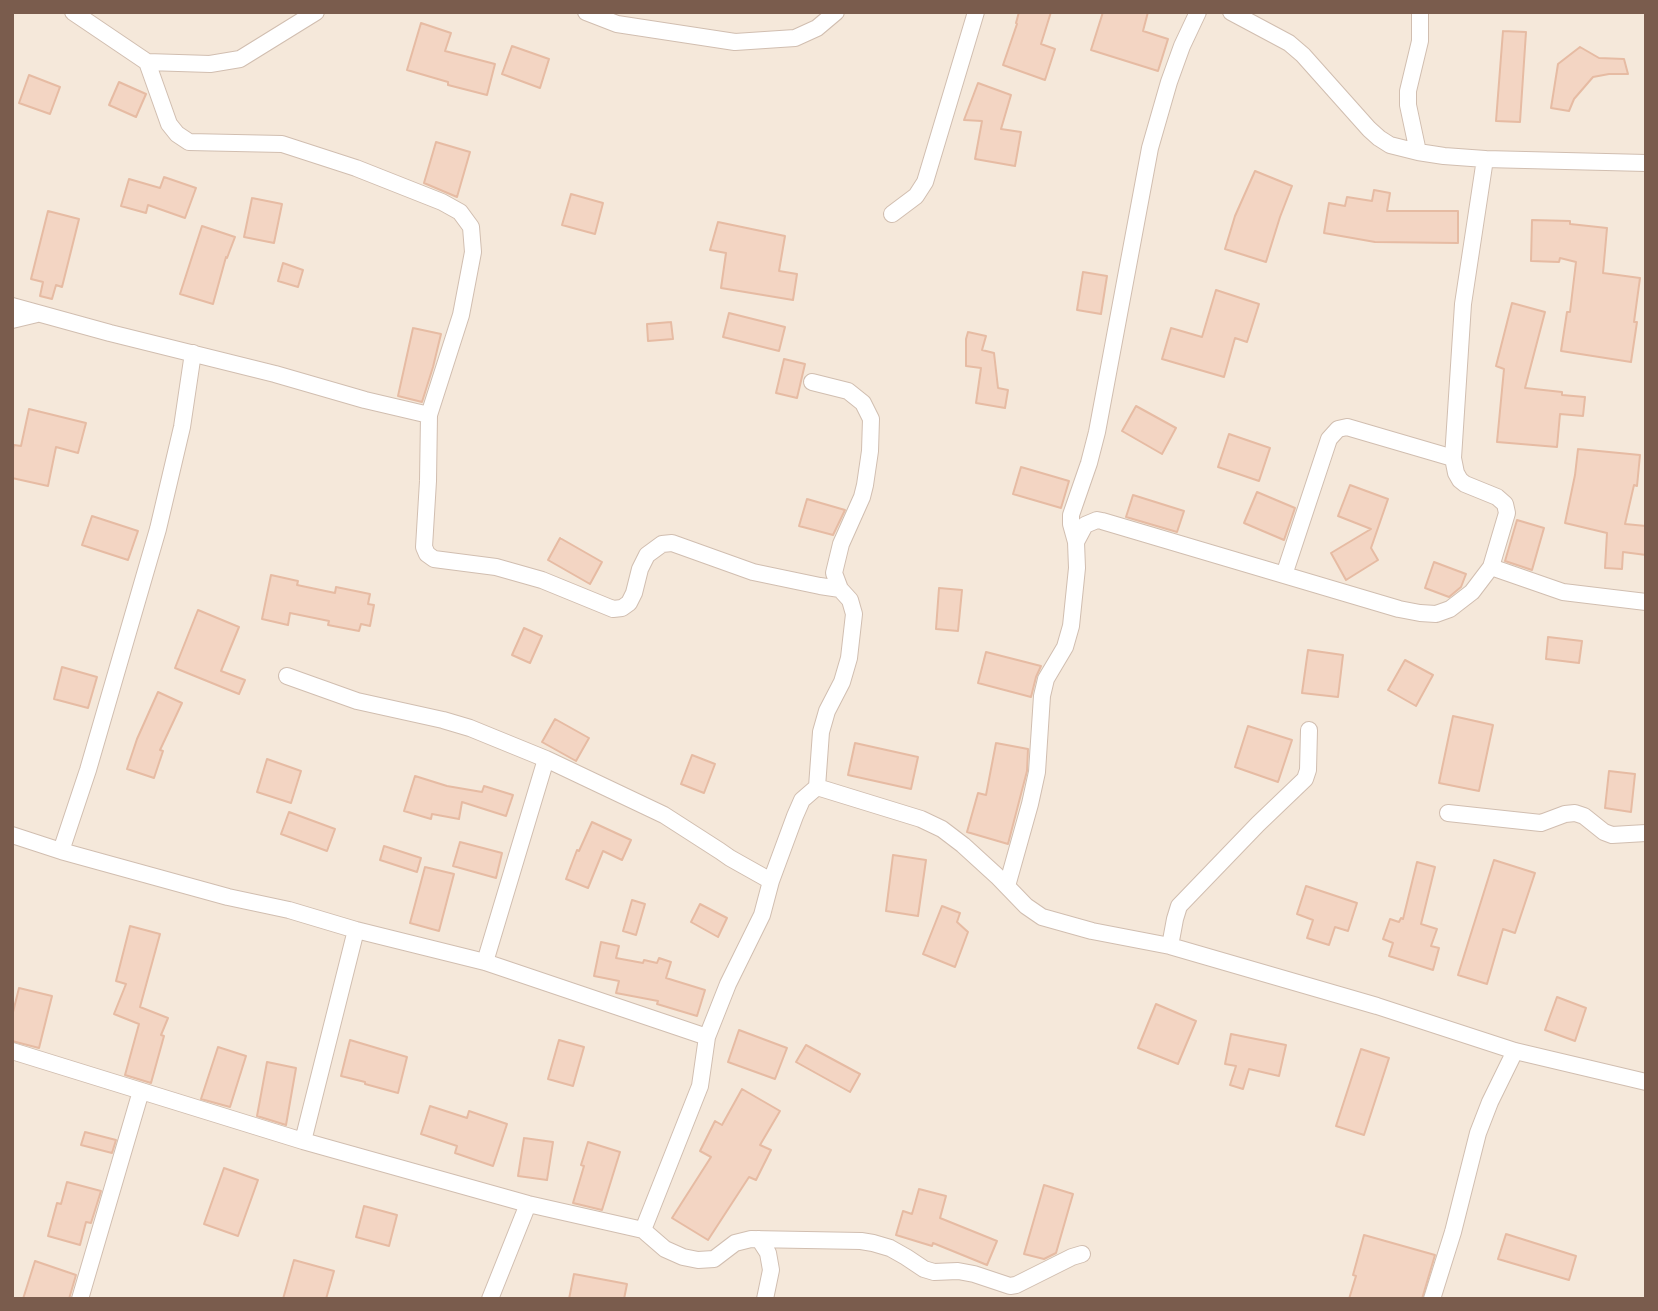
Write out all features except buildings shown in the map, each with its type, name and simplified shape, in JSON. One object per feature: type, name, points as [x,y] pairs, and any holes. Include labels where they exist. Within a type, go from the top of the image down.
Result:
[{"type":"street","points":[[73,12],[147,62],[210,64],[240,59],[316,12]]},
{"type":"street","points":[[586,12],[617,24],[736,42],[795,38],[817,28],[835,12]]},
{"type":"street","points":[[892,214],[916,196],[925,182],[976,12]]},
{"type":"street","points":[[1007,886],[1037,772],[1042,696],[1046,679],[1065,647],[1071,626],[1077,568],[1071,514],[1097,432],[1150,148],[1169,82],[1198,12]]},
{"type":"street","points":[[1231,12],[1289,44],[1303,55],[1379,138],[1390,145],[1418,152],[1485,159],[1646,163]]},
{"type":"street","points":[[1418,152],[1409,113],[1408,91],[1420,41],[1420,12]]},
{"type":"street","points":[[147,62],[169,124],[188,142],[282,144],[356,168],[442,202],[460,212],[471,227],[473,252],[461,315],[429,415],[424,547],[427,554],[434,559],[496,567],[542,580],[613,609],[622,608],[629,603],[640,569],[648,555],[662,544],[672,543],[753,572],[840,589]]},
{"type":"street","points":[[1076,542],[1085,525],[1097,520],[1420,613],[1436,614],[1450,609],[1472,592],[1491,567],[1507,513],[1505,504],[1497,497],[1460,480],[1452,458],[1463,304],[1485,159]]},
{"type":"street","points":[[12,306],[429,415]]},
{"type":"street","points":[[12,320],[40,314]]},
{"type":"street","points":[[61,851],[88,770],[159,529],[183,427],[193,353]]},
{"type":"street","points":[[643,1230],[700,1086],[707,1037],[728,984],[762,915],[771,881],[798,808],[802,800],[817,787],[821,732],[827,711],[846,670],[854,614],[850,600],[840,589],[834,573],[841,544],[865,485],[871,419],[863,403],[848,391],[812,382]]},
{"type":"street","points":[[1284,575],[1329,439],[1338,429],[1347,427],[1452,458]]},
{"type":"street","points":[[1491,567],[1563,592],[1646,602]]},
{"type":"street","points":[[287,676],[358,701],[470,728],[546,759],[664,815],[771,881]]},
{"type":"street","points":[[1170,946],[1179,906],[1305,779],[1308,770],[1309,730]]},
{"type":"street","points":[[485,962],[546,759]]},
{"type":"street","points":[[817,787],[921,819],[942,829],[1042,918],[1170,946],[1377,1006],[1514,1051],[1646,1082]]},
{"type":"street","points":[[1448,813],[1541,823],[1576,813],[1612,835],[1646,833]]},
{"type":"street","points":[[12,835],[228,897],[299,912],[356,930],[485,962],[707,1037]]},
{"type":"street","points":[[303,1141],[356,930]]},
{"type":"street","points":[[12,1051],[303,1141],[528,1205],[643,1230],[666,1249],[698,1260],[714,1259],[735,1243],[759,1239],[873,1243],[898,1252],[924,1269],[975,1274],[1010,1286],[1082,1254]]},
{"type":"street","points":[[1432,1299],[1478,1133],[1514,1051]]},
{"type":"street","points":[[80,1299],[141,1091]]},
{"type":"street","points":[[490,1299],[528,1205]]},
{"type":"street","points":[[759,1239],[768,1253],[771,1270],[765,1299]]},
{"type":"shaded area","points":[[12,12],[1646,12],[1646,1299],[12,1299]]}]
